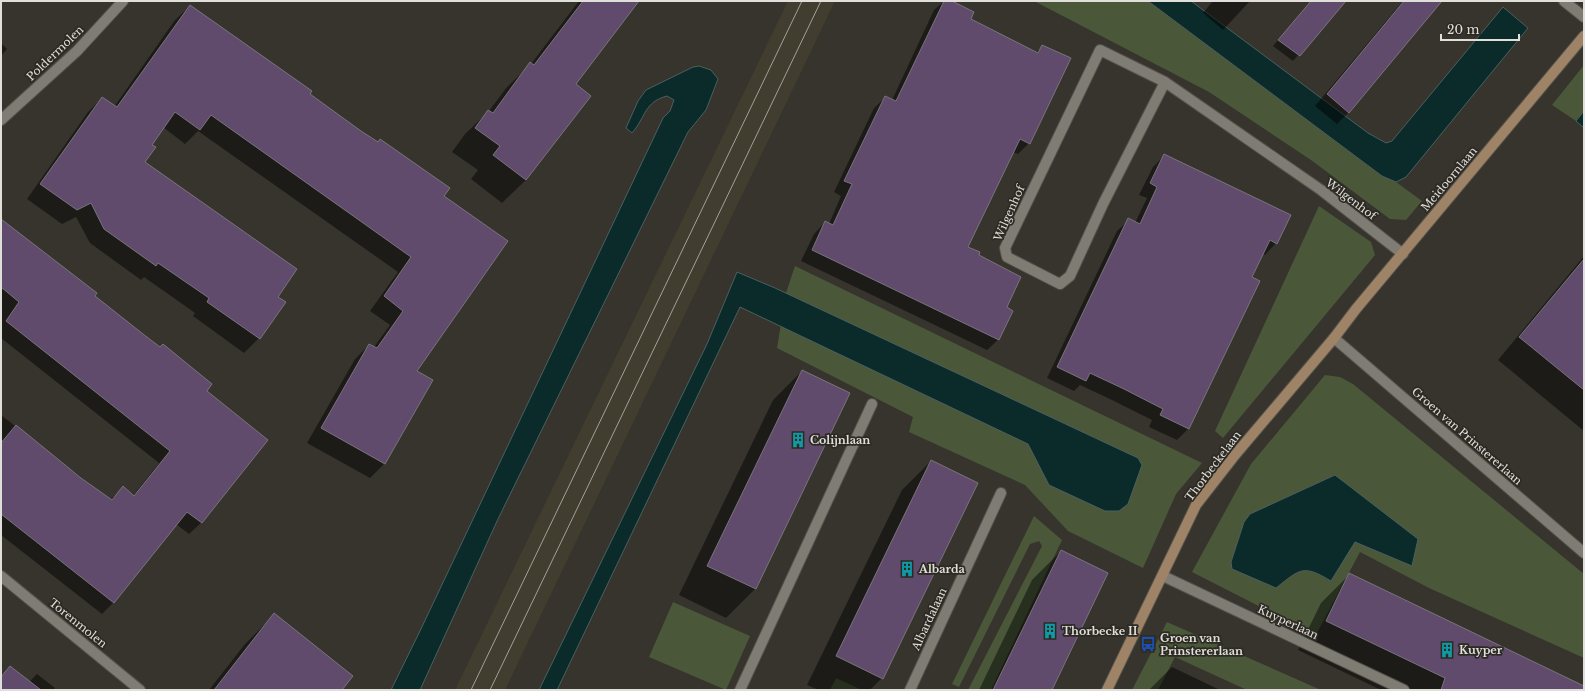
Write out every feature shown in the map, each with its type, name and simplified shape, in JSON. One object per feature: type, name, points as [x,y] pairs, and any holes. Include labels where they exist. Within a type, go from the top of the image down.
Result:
[{"type":"street","name":"Poldermolen","points":[[1,120],[77,51],[123,1]]},
{"type":"street","points":[[1564,1],[1584,17]]},
{"type":"street","name":"Meidoornlaan","points":[[1334,338],[1356,309],[1584,36]]},
{"type":"street","name":"Wilgenhof","points":[[1164,82],[1103,204],[1070,276],[1060,284],[1007,258],[1005,248],[1100,50],[1164,82],[1321,190],[1403,254]]},
{"type":"street","name":"Groen van Prinstererlaan","points":[[1334,338],[1584,552]]},
{"type":"street","name":"Thorbeckelaan","points":[[1107,690],[1196,505],[1235,455],[1334,338]]},
{"type":"street","points":[[740,690],[872,404]]},
{"type":"street","name":"Albardalaan","points":[[910,690],[1001,493]]},
{"type":"street","name":"Torenmolen","points":[[1,576],[140,690]]},
{"type":"street","name":"Kuyperlaan","points":[[1163,576],[1404,690]]},
{"type":"shaded area","points":[[788,1],[835,1],[505,690],[455,690]]},
{"type":"green space","points":[[1034,1],[1148,1],[1382,176],[1396,182],[1422,201],[1406,220],[1390,219],[1311,160],[1209,92]]},
{"type":"green space","points":[[1584,65],[1584,111],[1576,121],[1552,105]]},
{"type":"green space","points":[[1319,206],[1371,242],[1375,255],[1223,438],[1215,431]]},
{"type":"green space","points":[[795,266],[1202,463],[1176,494],[1143,568],[1068,531],[1025,485],[909,432],[913,417],[777,348],[786,293]]},
{"type":"green space","points":[[1325,375],[1340,377],[1353,384],[1584,574],[1584,658],[1429,588],[1360,552],[1316,635],[1192,572],[1251,464]]},
{"type":"green space","points":[[1034,516],[1062,540],[991,690],[968,690],[1042,546],[1039,541],[1030,544],[959,687],[952,684]]},
{"type":"green space","points":[[673,602],[750,636],[726,690],[649,657]]},
{"type":"green space","points":[[1167,622],[1321,690],[1247,690],[1175,657],[1158,690],[1132,690]]},
{"type":"green space","points":[[836,678],[862,690],[830,690]]},
{"type":"water","points":[[1148,1],[1191,1],[1368,133],[1386,143],[1392,141],[1503,7],[1528,28],[1406,177],[1396,182],[1382,176]]},
{"type":"water","points":[[699,66],[711,70],[718,79],[706,110],[688,132],[498,519],[420,690],[391,690],[663,118],[670,111],[674,100],[667,96],[654,102],[646,111],[632,133],[626,128],[638,101],[646,90],[693,67]]},
{"type":"water","points":[[1584,111],[1584,128],[1576,121]]},
{"type":"water","points":[[737,272],[775,288],[1138,458],[1142,465],[1128,504],[1119,511],[1105,511],[1049,485],[1028,444],[740,307],[557,690],[539,690],[707,344]]},
{"type":"water","points":[[1335,475],[1418,539],[1412,566],[1355,542],[1331,581],[1314,572],[1302,571],[1291,576],[1276,588],[1232,569],[1231,562],[1244,522],[1250,514]]},
{"type":"building","points":[[583,1],[639,1],[576,84],[591,96],[526,180],[493,155],[500,146],[475,128],[488,110],[493,113],[530,62],[534,65]]},
{"type":"building","points":[[944,1],[952,1],[974,12],[971,19],[1038,53],[1042,45],[1071,58],[1030,144],[1020,139],[968,247],[980,252],[979,255],[1021,277],[1007,307],[1013,311],[999,340],[812,250],[825,221],[833,225],[852,184],[844,181],[885,96],[896,101]]},
{"type":"building","points":[[1311,1],[1346,1],[1300,56],[1278,40]]},
{"type":"building","points":[[1404,1],[1442,1],[1349,113],[1327,94]]},
{"type":"building","points":[[190,5],[312,91],[310,94],[361,131],[378,142],[380,139],[450,188],[444,196],[508,241],[417,371],[433,380],[385,464],[321,428],[369,344],[377,348],[403,311],[384,296],[411,257],[211,115],[200,130],[175,112],[152,145],[156,147],[145,162],[297,269],[278,297],[286,302],[260,339],[207,302],[209,298],[158,263],[156,266],[104,229],[91,203],[77,210],[40,184],[102,97],[117,107]]},
{"type":"building","points":[[1164,154],[1291,215],[1277,244],[1270,240],[1252,277],[1260,281],[1189,429],[1160,415],[1163,409],[1090,373],[1086,381],[1057,367],[1128,218],[1140,224],[1157,187],[1150,183]]},
{"type":"building","points":[[1,219],[97,293],[95,296],[143,334],[160,347],[163,344],[212,384],[207,391],[268,440],[202,523],[187,512],[114,603],[1,514],[1,443],[16,425],[81,478],[112,500],[123,486],[134,496],[170,451],[6,321],[19,302],[1,287]]},
{"type":"building","points":[[1584,259],[1584,390],[1519,337]]},
{"type":"building","name":"Colijnlaan","points":[[802,370],[850,393],[756,589],[707,566]]},
{"type":"building","name":"Albarda","points":[[931,460],[978,483],[883,679],[836,656]]},
{"type":"building","name":"Thorbecke II","points":[[1061,550],[1108,573],[1052,690],[993,690]]},
{"type":"building","name":"Kuyper","points":[[1349,573],[1584,686],[1584,690],[1441,690],[1445,678],[1326,621]]},
{"type":"building","points":[[274,613],[353,676],[342,690],[214,690]]},
{"type":"building","points":[[10,666],[41,690],[1,690],[1,677]]},
{"type":"tram line","points":[[471,690],[802,1]]},
{"type":"tram line","points":[[490,690],[821,1]]},
{"type":"place","name":"Colijnlaan","points":[[798,440]]},
{"type":"place","name":"Albarda","points":[[907,569]]},
{"type":"place","name":"Thorbecke II","points":[[1050,631]]},
{"type":"place","name":"Groen van Prinstererlaan","points":[[1148,644]]},
{"type":"place","name":"Kuyper","points":[[1447,650]]}]
